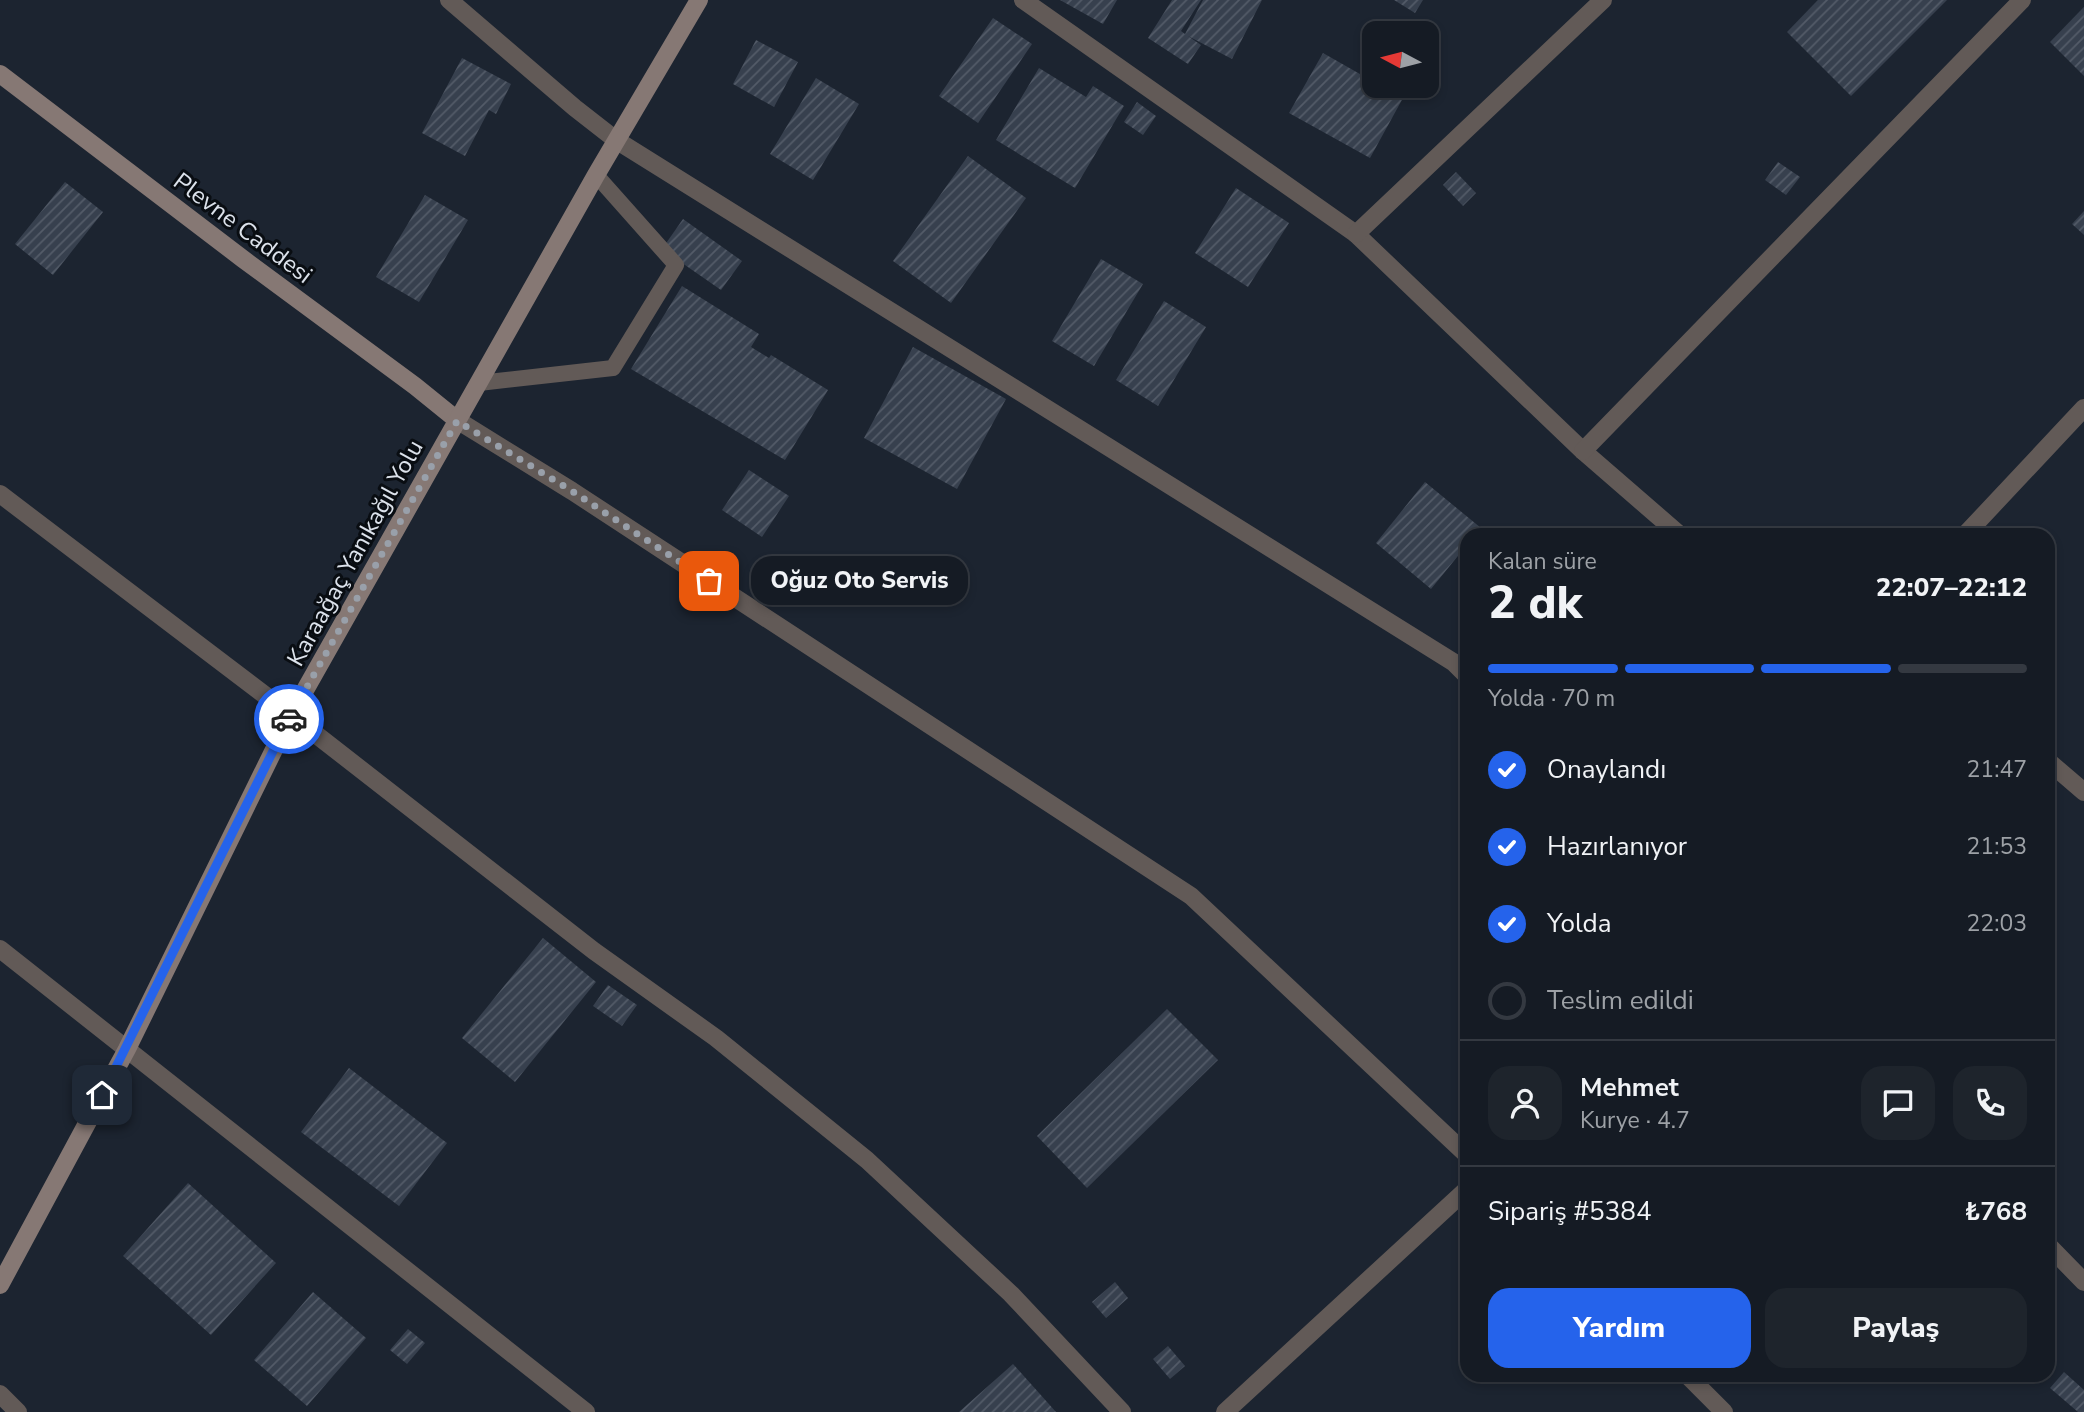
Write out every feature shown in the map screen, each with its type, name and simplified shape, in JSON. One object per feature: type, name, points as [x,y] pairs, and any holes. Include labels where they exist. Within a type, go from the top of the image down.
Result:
[{"type":"main road","name":"Karaağaç Yanıkağıl Yolu","points":[[0,1285],[127,1049],[292,715],[596,175],[698,2]]},
{"type":"main road","name":"Plevne Caddesi","points":[[0,74],[415,386],[457,421]]},
{"type":"street","points":[[449,0],[616,140],[1453,662],[1460,669]]},
{"type":"street","points":[[1023,0],[1356,234],[1583,451],[1672,528]]},
{"type":"street","points":[[1356,234],[1603,0]]},
{"type":"street","points":[[1583,451],[2022,0]]},
{"type":"street","points":[[1972,528],[2084,408]]},
{"type":"street","points":[[457,421],[572,491],[1191,897],[1460,1148]]},
{"type":"street","points":[[0,494],[292,715],[594,951],[716,1038],[867,1160],[1011,1294],[1122,1412]]},
{"type":"street","points":[[2055,767],[2084,792]]},
{"type":"street","points":[[0,949],[586,1412]]},
{"type":"street","points":[[1225,1412],[1460,1196]]},
{"type":"street","points":[[2055,1252],[2084,1282]]},
{"type":"street","points":[[1694,1382],[1724,1412]]},
{"type":"street","points":[[0,1394],[18,1412]]},
{"type":"lane","points":[[479,383],[613,368],[676,265],[596,175]]},
{"type":"building","points":[[1060,0],[1117,0],[1103,24]]},
{"type":"building","points":[[1172,0],[1201,0],[1181,31],[1185,34],[1203,0],[1262,0],[1232,59],[1188,36],[1201,45],[1188,64],[1148,38]]},
{"type":"building","points":[[1394,0],[1423,0],[1415,13]]},
{"type":"building","points":[[1818,0],[1947,0],[1851,96],[1787,32]]},
{"type":"building","points":[[2084,7],[2084,76],[2050,42]]},
{"type":"building","points":[[993,18],[1032,44],[978,123],[939,96]]},
{"type":"building","points":[[756,40],[798,62],[774,107],[733,84]]},
{"type":"building","points":[[1323,53],[1362,75],[1362,98],[1403,98],[1370,158],[1289,113]]},
{"type":"building","points":[[462,58],[511,84],[496,114],[489,110],[465,156],[422,133]]},
{"type":"building","points":[[1039,68],[1086,97],[1093,86],[1124,106],[1075,188],[996,140]]},
{"type":"building","points":[[816,78],[859,104],[813,180],[770,154]]},
{"type":"building","points":[[1137,102],[1156,116],[1143,135],[1124,122]]},
{"type":"building","points":[[968,156],[1026,198],[951,303],[893,261]]},
{"type":"building","points":[[1778,162],[1800,177],[1786,195],[1765,180]]},
{"type":"building","points":[[1456,172],[1476,193],[1463,206],[1443,185]]},
{"type":"building","points":[[65,182],[103,212],[53,275],[15,244]]},
{"type":"building","points":[[1236,188],[1289,223],[1248,287],[1195,253]]},
{"type":"building","points":[[425,195],[468,220],[419,302],[376,277]]},
{"type":"building","points":[[2084,211],[2084,235],[2072,224]]},
{"type":"building","points":[[683,219],[742,261],[721,290],[662,249]]},
{"type":"building","points":[[1101,259],[1143,284],[1094,366],[1052,341]]},
{"type":"building","points":[[682,286],[759,334],[751,347],[769,358],[771,355],[828,390],[785,460],[631,369]]},
{"type":"building","points":[[1164,301],[1206,327],[1158,406],[1116,380]]},
{"type":"building","points":[[913,347],[1006,399],[957,489],[864,438]]},
{"type":"building","points":[[749,470],[789,496],[762,537],[722,510]]},
{"type":"building","points":[[1425,482],[1481,528],[1460,528],[1460,553],[1431,589],[1376,543]]},
{"type":"building","points":[[543,938],[596,982],[515,1082],[462,1038]]},
{"type":"building","points":[[608,985],[637,1005],[622,1026],[593,1006]]},
{"type":"building","points":[[1167,1009],[1218,1060],[1087,1188],[1037,1136]]},
{"type":"building","points":[[349,1068],[447,1143],[399,1206],[301,1132]]},
{"type":"building","points":[[188,1183],[276,1263],[211,1335],[123,1256]]},
{"type":"building","points":[[1115,1282],[1128,1298],[1106,1318],[1092,1302]]},
{"type":"building","points":[[313,1292],[366,1338],[307,1406],[254,1360]]},
{"type":"building","points":[[408,1329],[425,1343],[407,1364],[390,1350]]},
{"type":"building","points":[[1168,1346],[1185,1366],[1170,1379],[1153,1359]]},
{"type":"building","points":[[1013,1364],[1056,1412],[959,1412]]},
{"type":"building","points":[[2064,1372],[2084,1390],[2084,1412],[2078,1412],[2050,1388]]},
{"type":"way so far","points":[[289,719],[457,421],[572,491],[709,581]]},
{"type":"place","name":"Oğuz Oto Servis","points":[[709,581]]},
{"type":"route","points":[[102,1095],[289,719]]}]
